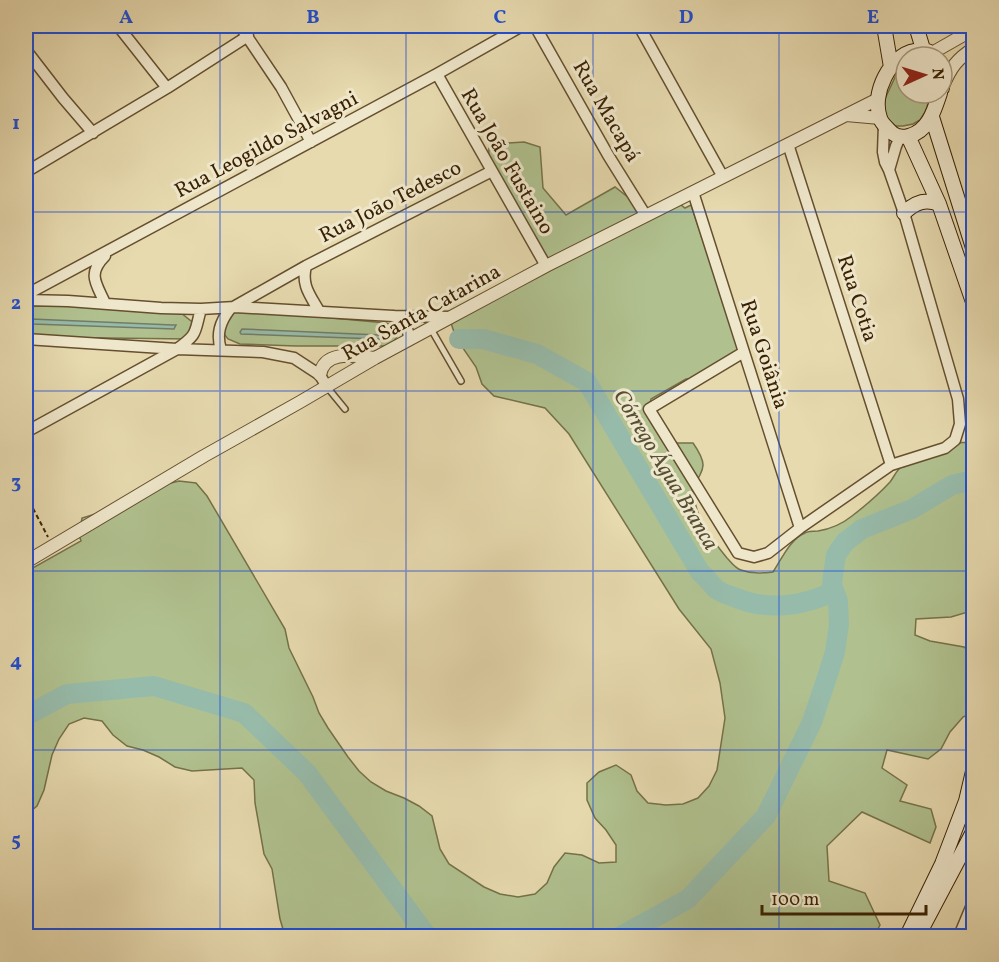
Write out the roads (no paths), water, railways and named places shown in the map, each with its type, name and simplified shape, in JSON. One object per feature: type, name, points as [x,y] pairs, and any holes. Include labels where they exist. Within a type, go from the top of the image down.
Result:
[{"type":"main road","points":[[884,26],[891,67]]},
{"type":"main road","points":[[916,26],[926,45]]},
{"type":"main road","points":[[894,64],[881,85],[878,99],[882,121],[893,135],[904,136],[919,132],[932,117],[936,105]]},
{"type":"main road","points":[[932,117],[974,251]]},
{"type":"main road","points":[[904,136],[939,204],[974,304]]},
{"type":"main road","points":[[904,213],[912,206],[922,202],[939,204]]},
{"type":"main road","points":[[907,936],[970,804],[974,767]]},
{"type":"main road","points":[[918,936],[974,831]]},
{"type":"street","points":[[118,26],[167,88]]},
{"type":"street","points":[[240,26],[281,87],[311,142]]},
{"type":"street","name":"Rua Leogildo Salvagni","points":[[26,293],[311,142],[522,26]]},
{"type":"street","name":"Rua Macapá","points":[[535,26],[608,155],[646,216]]},
{"type":"street","points":[[639,26],[723,177]]},
{"type":"street","points":[[945,45],[974,30]]},
{"type":"street","points":[[26,172],[167,88],[248,36]]},
{"type":"street","points":[[954,65],[959,58],[974,48]]},
{"type":"street","points":[[26,50],[93,133]]},
{"type":"street","name":"Rua João Fustaino","points":[[437,74],[546,266]]},
{"type":"street","name":"Rua Santa Catarina","points":[[26,562],[204,456],[430,328],[546,266],[878,99]]},
{"type":"street","points":[[744,352],[649,409],[738,553],[754,557],[768,553],[891,465],[945,448],[955,440],[960,424],[957,399],[904,213],[885,162],[882,121],[844,115]]},
{"type":"street","points":[[889,170],[896,146],[904,136]]},
{"type":"street","name":"Rua Cotia","points":[[788,144],[891,465]]},
{"type":"street","name":"Rua João Tedesco","points":[[221,350],[218,340],[220,324],[230,309],[306,266],[492,171]]},
{"type":"street","name":"Rua Goiânia","points":[[693,192],[800,528]]},
{"type":"street","points":[[105,303],[95,279],[95,269],[112,249]]},
{"type":"street","name":"Rua João Tedesco","points":[[306,266],[305,285],[319,311]]},
{"type":"street","points":[[26,300],[161,308],[236,307],[451,317]]},
{"type":"street","points":[[26,432],[177,349],[195,334],[201,309]]},
{"type":"street","points":[[393,316],[405,324],[409,340]]},
{"type":"street","points":[[26,339],[263,352],[294,358],[320,375],[327,387]]},
{"type":"street","points":[[320,375],[321,368],[326,362],[340,356],[375,358]]},
{"type":"street","points":[[959,936],[974,900]]},
{"type":"lane","points":[[430,328],[460,381]]},
{"type":"lane","points":[[327,387],[345,410]]},
{"type":"waterway","name":"Córrego Água Branca","points":[[459,339],[483,339],[537,354],[587,382],[700,572],[718,590],[746,601],[772,605],[797,604],[834,591]]},
{"type":"waterway","points":[[621,936],[688,899],[766,816],[812,722],[835,652],[839,624],[838,601],[832,585],[836,555],[845,542],[862,529],[912,509],[952,485],[974,480]]},
{"type":"waterway","points":[[26,716],[67,694],[154,686],[244,713],[307,773],[427,936]]}]
